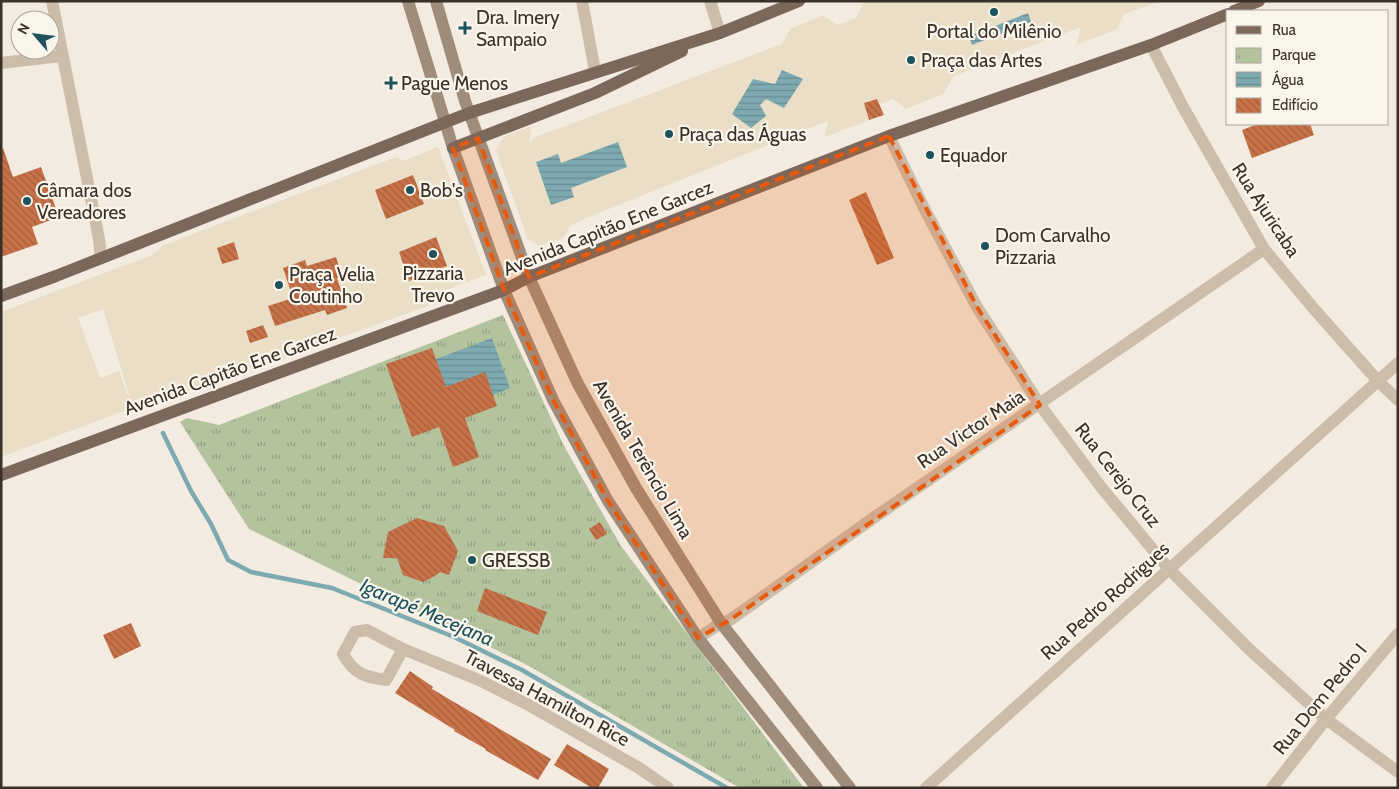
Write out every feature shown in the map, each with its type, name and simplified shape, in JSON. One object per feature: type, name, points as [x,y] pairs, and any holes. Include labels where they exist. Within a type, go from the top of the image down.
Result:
[{"type":"main road","points":[[408,1],[453,148],[504,290],[553,400],[608,502],[698,638],[817,788]]},
{"type":"main road","name":"Avenida Terêncio Lima","points":[[436,1],[469,113],[529,277],[577,382],[627,472],[721,623],[850,788]]},
{"type":"main road","points":[[453,148],[595,93],[720,33],[798,1]]},
{"type":"main road","points":[[1236,10],[1259,1]]},
{"type":"main road","name":"Avenida Capitão Ene Garcez","points":[[1,475],[504,290],[529,277],[889,136],[1151,45],[1226,15]]},
{"type":"main road","points":[[1,296],[469,113],[595,71],[720,33]]},
{"type":"street","points":[[52,1],[99,239],[101,258]]},
{"type":"street","points":[[582,1],[595,71]]},
{"type":"street","points":[[710,1],[720,33]]},
{"type":"street","name":"Rua Ajuricaba","points":[[1151,45],[1188,115],[1264,249],[1378,381],[1398,400]]},
{"type":"street","points":[[1,63],[62,56]]},
{"type":"street","name":"Rua Cerejo Cruz","points":[[889,136],[925,210],[977,307],[1040,404],[1101,487],[1169,569],[1249,648],[1326,719],[1398,772]]},
{"type":"street","name":"Rua Victor Maia","points":[[698,638],[721,623],[730,620],[872,519],[1264,249]]},
{"type":"street","name":"Rua Pedro Rodrigues","points":[[926,788],[1398,363]]},
{"type":"street","name":"Travessa Hamilton Rice","points":[[403,649],[386,680],[367,677],[350,667],[343,654],[355,632],[367,630],[403,649],[479,680],[527,704],[639,768],[668,788]]},
{"type":"street","name":"Rua Dom Pedro I","points":[[1272,788],[1326,719],[1398,634]]},
{"type":"highlighted area","points":[[889,136],[977,307],[1040,405],[730,620],[698,638],[608,501],[553,400],[504,290],[453,148],[478,138],[529,277]]},
{"type":"green space","name":"GRESSB","points":[[503,315],[564,446],[621,546],[804,788],[740,788],[529,666],[249,529],[180,422],[187,418],[219,425]]},
{"type":"shaded area","name":"Praça das Águas","points":[[864,1],[1161,1],[1124,14],[1117,29],[1076,45],[1081,27],[954,76],[943,94],[906,109],[893,99],[880,104],[877,99],[864,103],[869,120],[825,137],[828,121],[584,219],[570,226],[563,238],[539,246],[528,239],[496,151],[503,137],[532,126],[529,142],[536,137],[782,44],[790,29],[823,15],[837,25],[856,18]]},
{"type":"shaded area","name":"Praça Velia Coutinho","points":[[438,147],[486,275],[440,292],[428,306],[191,391],[180,390],[1,457],[1,312],[152,255],[164,245],[396,157],[403,161]],"holes":[[[103,309],[129,395],[119,371],[100,378],[78,318]]]},
{"type":"water","points":[[1028,13],[1031,22],[972,45],[969,36]]},
{"type":"water","points":[[782,70],[803,79],[784,108],[766,99],[760,105],[766,116],[751,128],[732,114],[753,79],[775,84]]},
{"type":"water","points":[[618,142],[627,167],[571,188],[574,197],[551,205],[536,162],[558,154],[561,163]]},
{"type":"water","points":[[492,338],[510,388],[493,395],[485,373],[446,387],[436,359]]},
{"type":"building","points":[[877,99],[884,115],[869,120],[864,103]]},
{"type":"building","points":[[1255,125],[1310,125],[1314,135],[1252,158],[1242,130]]},
{"type":"building","name":"Câmara dos Vereadores","points":[[3,148],[13,177],[41,167],[59,217],[32,227],[38,244],[1,257],[1,149]]},
{"type":"building","points":[[413,175],[424,204],[386,219],[375,190]]},
{"type":"building","points":[[866,192],[894,258],[877,265],[849,200]]},
{"type":"building","points":[[436,237],[447,266],[409,281],[399,252]]},
{"type":"building","points":[[234,242],[239,259],[222,264],[217,248]]},
{"type":"building","points":[[336,257],[342,276],[337,278],[347,308],[327,315],[325,310],[275,326],[268,306],[293,298],[283,268],[305,260],[307,266]]},
{"type":"building","points":[[263,325],[268,337],[250,343],[246,331]]},
{"type":"building","points":[[432,348],[446,387],[485,372],[497,406],[465,418],[479,457],[453,467],[439,427],[412,437],[386,364]]},
{"type":"building","points":[[417,518],[444,526],[458,551],[449,575],[440,572],[423,582],[403,575],[397,558],[383,558],[388,532]]},
{"type":"building","points":[[600,522],[607,534],[596,540],[589,529]]},
{"type":"building","points":[[485,588],[547,612],[538,635],[477,611]]},
{"type":"building","points":[[131,623],[141,646],[114,659],[103,635]]},
{"type":"building","points":[[410,671],[433,687],[432,689],[551,759],[538,780],[485,750],[395,693]]},
{"type":"building","points":[[567,744],[609,769],[598,788],[592,788],[554,765]]},
{"type":"waterway","name":"Igarapé Mecejana","points":[[163,433],[228,560],[251,572],[332,588],[454,637],[522,670],[727,788]]},
{"type":"place","name":"Portal do Milênio","points":[[994,12]]},
{"type":"place","name":"Dra. Imery Sampaio","points":[[465,28]]},
{"type":"place","name":"Praça das Artes","points":[[911,60]]},
{"type":"place","name":"Pague Menos","points":[[391,83]]},
{"type":"place","name":"Praça das Águas","points":[[669,134]]},
{"type":"place","name":"Equador","points":[[930,155]]},
{"type":"place","name":"Bob's","points":[[410,190]]},
{"type":"place","name":"Câmara dos Vereadores","points":[[27,201]]},
{"type":"place","name":"Dom Carvalho Pizzaria","points":[[985,246]]},
{"type":"place","name":"Pizzaria Trevo","points":[[433,254]]},
{"type":"place","name":"Praça Velia Coutinho","points":[[279,285]]},
{"type":"place","name":"GRESSB","points":[[472,560]]}]
